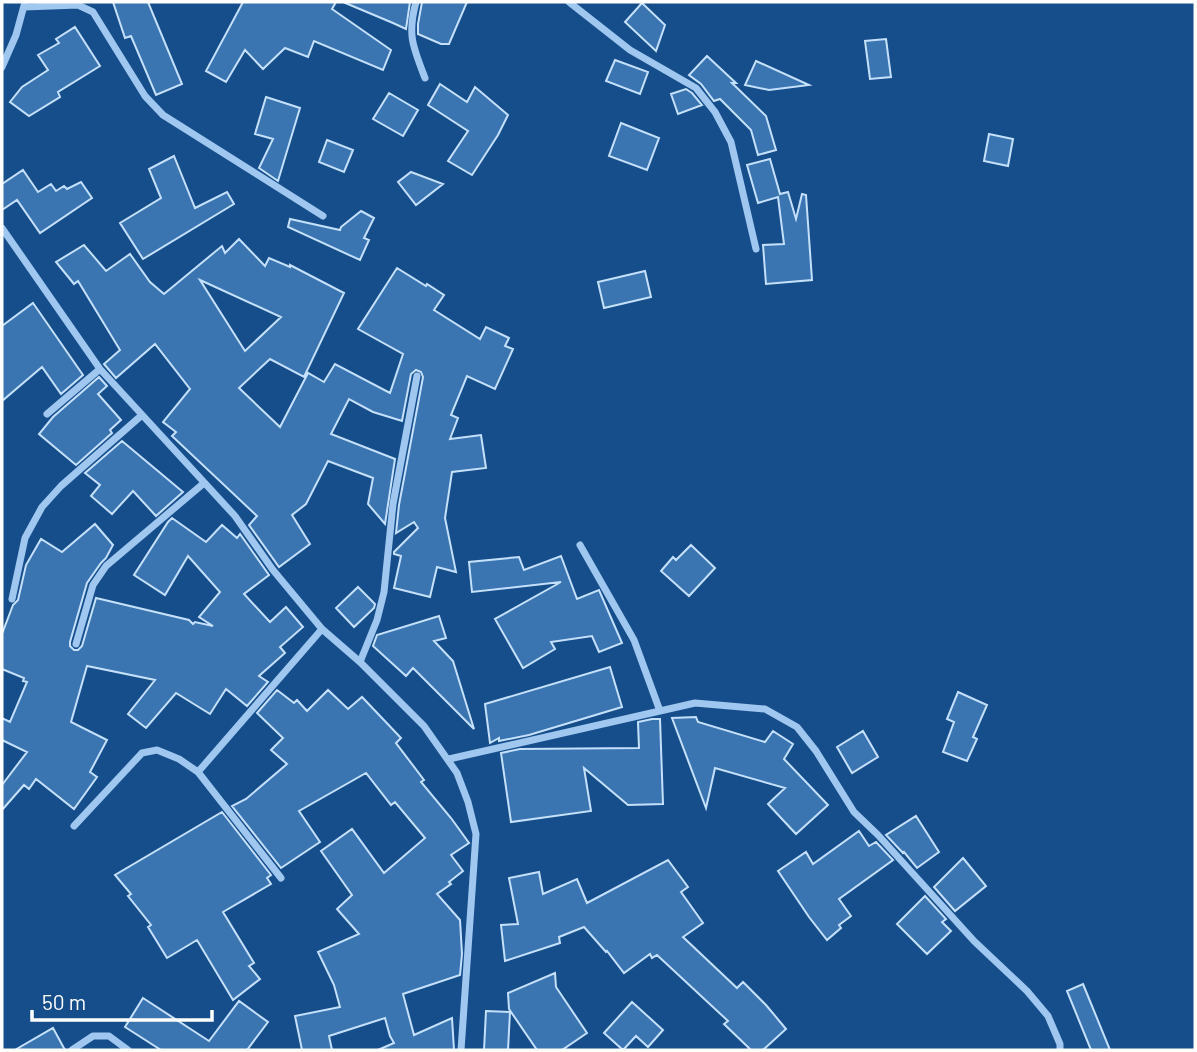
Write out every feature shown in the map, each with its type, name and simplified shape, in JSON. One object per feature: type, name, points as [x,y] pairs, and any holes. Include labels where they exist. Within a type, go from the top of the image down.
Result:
[{"type":"street","points":[[416,2],[412,44],[425,78]]},
{"type":"street","points":[[569,2],[630,50],[696,88],[715,112],[731,142],[756,248]]},
{"type":"street","points":[[2,67],[16,35],[25,4],[78,5],[93,12],[145,96],[163,115],[323,216]]},
{"type":"street","points":[[2,228],[100,369],[235,516],[273,570],[322,629],[360,662],[424,726],[457,773],[476,834],[461,1050]]},
{"type":"street","points":[[47,414],[100,369]]},
{"type":"street","points":[[360,662],[377,620],[384,592],[393,504],[417,376]]},
{"type":"street","points":[[12,599],[25,538],[41,507],[142,415]]},
{"type":"street","points":[[76,644],[93,585],[106,566],[204,483]]},
{"type":"street","points":[[580,545],[634,640],[660,711]]},
{"type":"street","points":[[198,772],[322,629]]},
{"type":"street","points":[[449,759],[695,703],[765,709],[797,727],[816,751],[854,812],[974,941],[1027,991],[1048,1016],[1060,1050]]},
{"type":"street","points":[[74,826],[142,753],[157,750],[198,772],[281,878]]},
{"type":"street","points":[[72,1050],[93,1036],[109,1036],[128,1050]]},
{"type":"building","points":[[113,2],[148,2],[182,84],[156,95],[131,36],[125,38]]},
{"type":"building","points":[[243,2],[336,2],[332,9],[391,50],[383,70],[314,41],[308,57],[285,48],[263,69],[245,50],[226,82],[206,71]]},
{"type":"building","points":[[343,2],[410,2],[406,29],[393,23]]},
{"type":"building","points":[[422,2],[467,2],[449,44],[441,44],[418,34]]},
{"type":"building","points":[[642,3],[665,25],[656,51],[625,22]]},
{"type":"building","points":[[75,27],[100,66],[58,92],[60,97],[29,116],[10,102],[22,87],[48,70],[38,55],[59,43],[56,39]]},
{"type":"building","points":[[886,39],[891,77],[870,79],[865,41]]},
{"type":"building","points":[[707,56],[766,116],[776,150],[758,155],[751,130],[720,99],[714,101],[701,84],[689,75]]},
{"type":"building","points":[[615,60],[648,72],[640,94],[606,81]]},
{"type":"building","points":[[756,61],[809,85],[769,90],[745,85]]},
{"type":"building","points":[[440,84],[467,102],[475,87],[508,115],[472,175],[448,161],[468,131],[428,105]]},
{"type":"building","points":[[686,89],[702,105],[678,114],[671,94]]},
{"type":"building","points":[[389,93],[418,110],[403,136],[373,119]]},
{"type":"building","points":[[266,97],[300,108],[278,181],[259,168],[273,139],[255,134]]},
{"type":"building","points":[[621,123],[659,138],[647,170],[609,156]]},
{"type":"building","points":[[989,134],[1013,139],[1008,166],[984,161]]},
{"type":"building","points":[[327,140],[353,150],[344,172],[319,162]]},
{"type":"building","points":[[174,156],[195,208],[227,192],[234,204],[143,259],[120,223],[161,198],[149,169]]},
{"type":"building","points":[[770,159],[780,194],[788,192],[796,219],[802,194],[806,195],[812,280],[766,284],[763,245],[784,244],[778,197],[758,203],[747,165]]},
{"type":"building","points":[[23,170],[38,192],[51,184],[56,191],[81,182],[92,198],[40,233],[17,200],[2,210],[2,184]]},
{"type":"building","points":[[411,172],[443,184],[416,205],[398,182]]},
{"type":"building","points":[[361,211],[374,218],[364,238],[369,240],[360,260],[288,227],[290,219],[340,230]]},
{"type":"building","points":[[239,239],[265,266],[269,258],[290,265],[344,293],[304,377],[270,359],[239,388],[280,427],[308,373],[324,382],[335,364],[390,393],[403,354],[358,329],[397,268],[444,295],[434,310],[480,339],[486,327],[509,338],[505,346],[513,349],[495,389],[467,376],[451,415],[458,418],[450,439],[481,435],[486,468],[452,472],[445,518],[456,572],[437,567],[430,597],[394,588],[401,556],[394,552],[418,528],[414,522],[396,533],[423,377],[421,372],[416,370],[411,374],[402,421],[373,412],[349,399],[331,434],[395,459],[385,524],[368,504],[373,478],[328,461],[306,504],[292,515],[310,544],[279,567],[249,525],[257,516],[172,436],[176,432],[163,422],[190,389],[155,344],[116,378],[104,364],[120,350],[78,281],[74,284],[56,262],[84,245],[106,271],[130,254],[150,282],[164,294],[222,246],[225,253]],"holes":[[[200,280],[281,317],[245,351]]]},
{"type":"building","points":[[645,271],[651,297],[604,308],[598,282]]},
{"type":"building","points":[[33,303],[83,375],[61,394],[42,367],[2,401],[2,326]]},
{"type":"building","points":[[99,377],[107,386],[98,394],[121,420],[110,430],[112,433],[76,465],[39,434],[53,417]]},
{"type":"building","points":[[122,441],[183,492],[156,516],[133,491],[112,514],[91,496],[100,485],[85,473]]},
{"type":"building","points":[[172,518],[206,542],[222,525],[237,538],[240,534],[269,575],[244,594],[270,622],[286,607],[303,627],[280,647],[285,653],[259,676],[268,682],[247,706],[226,689],[210,714],[176,693],[146,728],[128,714],[155,680],[87,666],[71,722],[107,740],[90,772],[97,777],[74,809],[36,779],[29,789],[24,785],[2,810],[2,785],[27,752],[2,740],[2,718],[10,722],[27,682],[23,681],[24,678],[2,669],[2,634],[13,605],[18,600],[26,565],[41,539],[62,552],[95,524],[113,545],[87,583],[70,642],[74,650],[82,646],[96,598],[189,620],[193,624],[195,622],[213,626],[199,617],[220,592],[188,556],[165,595],[134,575]]},
{"type":"building","points":[[691,545],[715,568],[689,596],[661,571],[673,557],[676,560]]},
{"type":"building","points":[[561,556],[577,599],[599,590],[622,643],[599,652],[592,636],[551,642],[555,649],[523,668],[495,619],[561,582],[472,592],[469,562],[519,557],[524,570]]},
{"type":"building","points":[[358,587],[375,604],[354,627],[336,608]]},
{"type":"building","points":[[439,616],[446,638],[434,641],[453,661],[474,729],[413,668],[406,676],[373,646],[377,635]]},
{"type":"building","points":[[610,667],[622,707],[529,735],[499,741],[499,738],[490,743],[485,704]]},
{"type":"building","points":[[277,690],[294,703],[297,700],[307,711],[328,690],[348,709],[362,697],[401,738],[396,743],[424,780],[421,782],[469,843],[451,855],[463,871],[437,894],[460,920],[460,975],[403,994],[414,1035],[452,1018],[454,1050],[378,1050],[394,1043],[385,1018],[329,1036],[332,1050],[302,1050],[295,1016],[340,1007],[334,985],[318,952],[359,934],[337,909],[352,895],[321,851],[352,829],[384,873],[425,838],[395,802],[391,805],[366,773],[299,811],[320,842],[281,868],[232,806],[246,799],[287,764],[271,750],[283,738],[257,713]]},
{"type":"building","points":[[958,692],[987,705],[973,737],[977,739],[967,761],[943,752],[954,722],[947,719]]},
{"type":"building","points":[[696,717],[698,722],[765,742],[773,731],[793,744],[784,759],[828,805],[796,834],[768,804],[785,788],[715,768],[706,808],[672,718]]},
{"type":"building","points":[[660,719],[663,804],[628,805],[584,768],[591,811],[511,822],[501,753],[520,749],[639,748],[638,722]]},
{"type":"building","points":[[863,731],[878,757],[852,773],[837,747]]},
{"type":"building","points":[[222,812],[271,875],[267,878],[271,884],[223,912],[254,963],[249,966],[260,979],[233,1000],[197,940],[167,958],[148,927],[151,925],[115,875]]},
{"type":"building","points":[[916,816],[939,852],[917,868],[886,835]]},
{"type":"building","points":[[859,831],[869,846],[876,842],[893,860],[839,899],[851,916],[839,925],[841,928],[827,940],[778,871],[806,852],[813,864]]},
{"type":"building","points":[[963,858],[986,886],[955,911],[934,887]]},
{"type":"building","points":[[668,860],[688,887],[681,892],[703,923],[683,937],[737,988],[743,982],[786,1029],[763,1050],[751,1050],[724,1024],[728,1021],[657,955],[652,958],[650,954],[624,973],[584,927],[559,937],[560,943],[505,961],[501,925],[518,924],[509,878],[539,872],[543,894],[577,879],[587,903]]},
{"type":"building","points":[[925,896],[946,919],[942,922],[951,931],[927,954],[897,924]]},
{"type":"building","points":[[555,973],[556,987],[587,1033],[562,1050],[537,1050],[509,1009],[508,993]]},
{"type":"building","points":[[1083,984],[1110,1050],[1091,1050],[1067,991]]},
{"type":"building","points":[[143,998],[209,1041],[239,1001],[268,1022],[247,1050],[161,1050],[125,1027]]},
{"type":"building","points":[[632,1002],[663,1030],[648,1047],[636,1036],[623,1050],[604,1033]]},
{"type":"building","points":[[486,1011],[510,1012],[508,1050],[484,1050]]},
{"type":"building","points":[[53,1028],[65,1050],[15,1050]]}]
